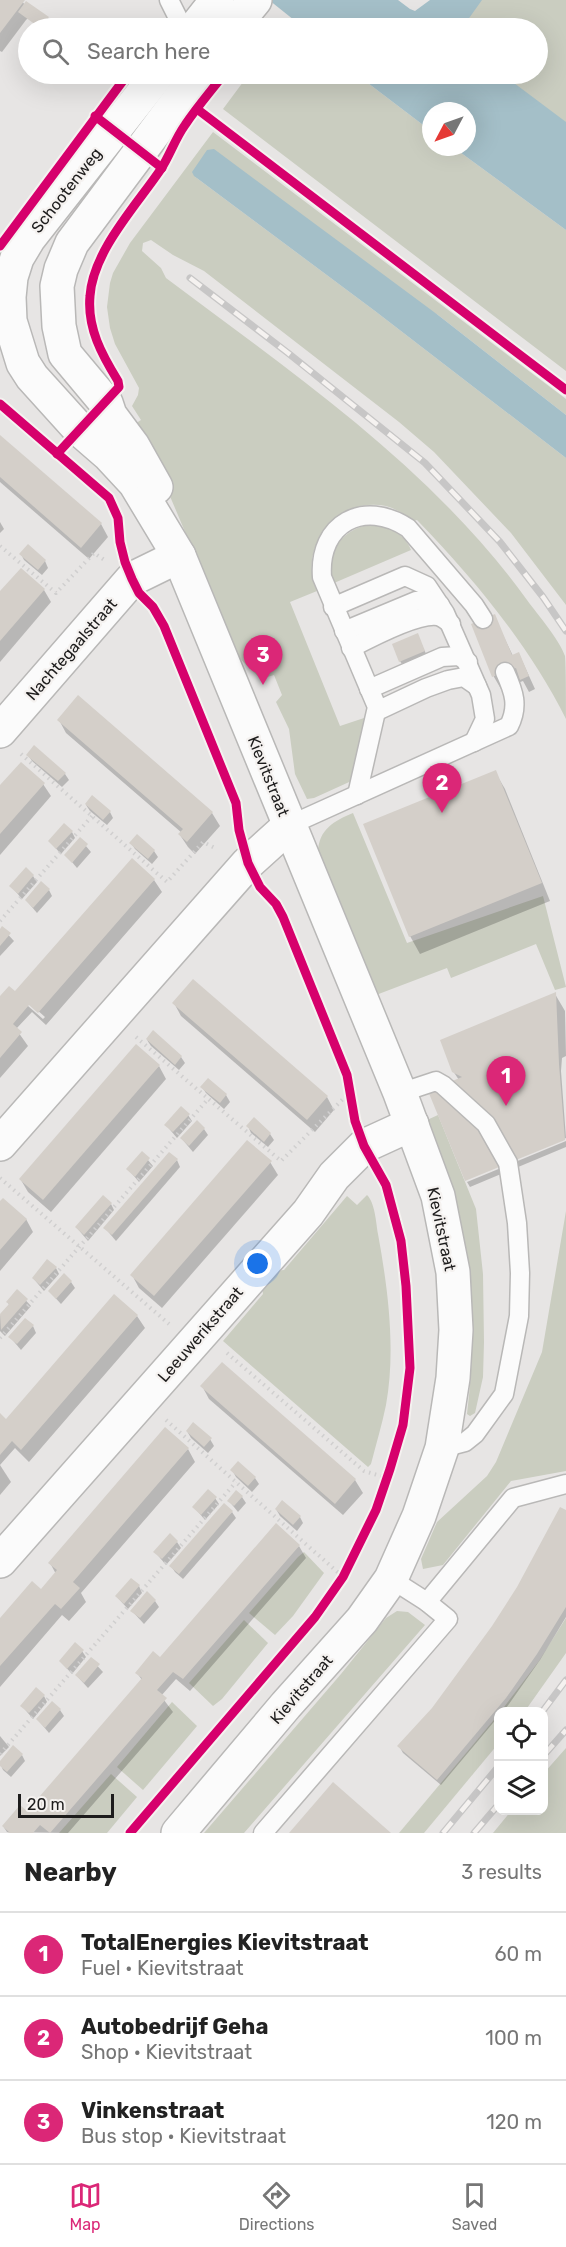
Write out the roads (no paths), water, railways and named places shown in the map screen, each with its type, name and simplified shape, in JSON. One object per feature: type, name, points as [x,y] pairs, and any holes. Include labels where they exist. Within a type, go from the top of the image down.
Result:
[{"type":"main road","points":[[203,18],[217,0]]},
{"type":"main road","points":[[240,18],[255,0]]},
{"type":"main road","name":"Schootenweg","points":[[12,336],[9,297],[11,277],[17,258],[29,238],[150,84]]},
{"type":"main road","points":[[106,403],[12,336],[57,311],[60,268],[72,243],[191,84]]},
{"type":"main road","name":"Kievitstraat","points":[[57,311],[65,354],[106,403],[110,415],[133,446],[163,502],[177,554],[400,1093],[438,1196],[453,1272],[456,1330],[453,1378],[442,1448],[419,1516],[391,1579],[362,1620],[286,1705],[178,1833]]},
{"type":"main road","name":"Kievitstraat","points":[[12,336],[23,363],[32,377],[79,429],[109,455],[135,483],[177,554]]},
{"type":"main road","name":"Nachtegaalstraat","points":[[10,742],[132,579],[177,554]]},
{"type":"main road","points":[[0,1144],[248,863],[290,825]]},
{"type":"main road","name":"Leeuwerikstraat","points":[[0,1561],[143,1399],[207,1347],[334,1176],[364,1146],[411,1124]]},
{"type":"lane","points":[[170,0],[178,18]]},
{"type":"lane","points":[[357,795],[377,707],[322,577],[321,563],[330,537],[340,526],[352,519],[373,514],[394,519],[408,528],[474,605],[483,619]]},
{"type":"lane","points":[[333,607],[405,576],[427,586],[451,624],[481,695],[485,719],[474,742]]},
{"type":"lane","points":[[348,639],[416,601],[429,600],[440,605]]},
{"type":"lane","points":[[348,639],[423,617],[440,616],[451,624]]},
{"type":"lane","points":[[369,688],[442,657],[459,656],[468,662]]},
{"type":"lane","points":[[290,825],[509,726],[515,714],[515,693],[505,672]]},
{"type":"lane","points":[[376,711],[448,680],[464,677],[477,686]]},
{"type":"lane","points":[[400,1093],[436,1081],[486,1124],[508,1163],[517,1223],[519,1316],[504,1394],[475,1434],[465,1442],[442,1448]]},
{"type":"lane","points":[[427,1602],[513,1498],[566,1484]]},
{"type":"lane","points":[[263,1833],[448,1619],[427,1602],[391,1579]]},
{"type":"water","points":[[269,0],[398,0],[415,11],[430,0],[482,0],[469,18],[292,18]]},
{"type":"water","points":[[369,84],[515,84],[566,122],[566,230],[465,156],[476,156],[476,102],[422,102],[422,124]]},
{"type":"water","points":[[214,149],[438,315],[566,415],[566,458],[194,176],[192,172],[207,150]]},
{"type":"railway","points":[[190,278],[425,463],[500,542],[566,631]]},
{"type":"railway","points":[[546,1707],[566,1680]]},
{"type":"railway","points":[[548,1750],[566,1730]]},
{"type":"railway","points":[[443,1833],[494,1772]]},
{"type":"railway","points":[[474,1833],[494,1810]]},
{"type":"place","name":"Vinkenstraat","points":[[263,685]]},
{"type":"place","name":"Autobedrijf Geha","points":[[442,813]]},
{"type":"place","name":"TotalEnergies Kievitstraat","points":[[506,1106]]}]
